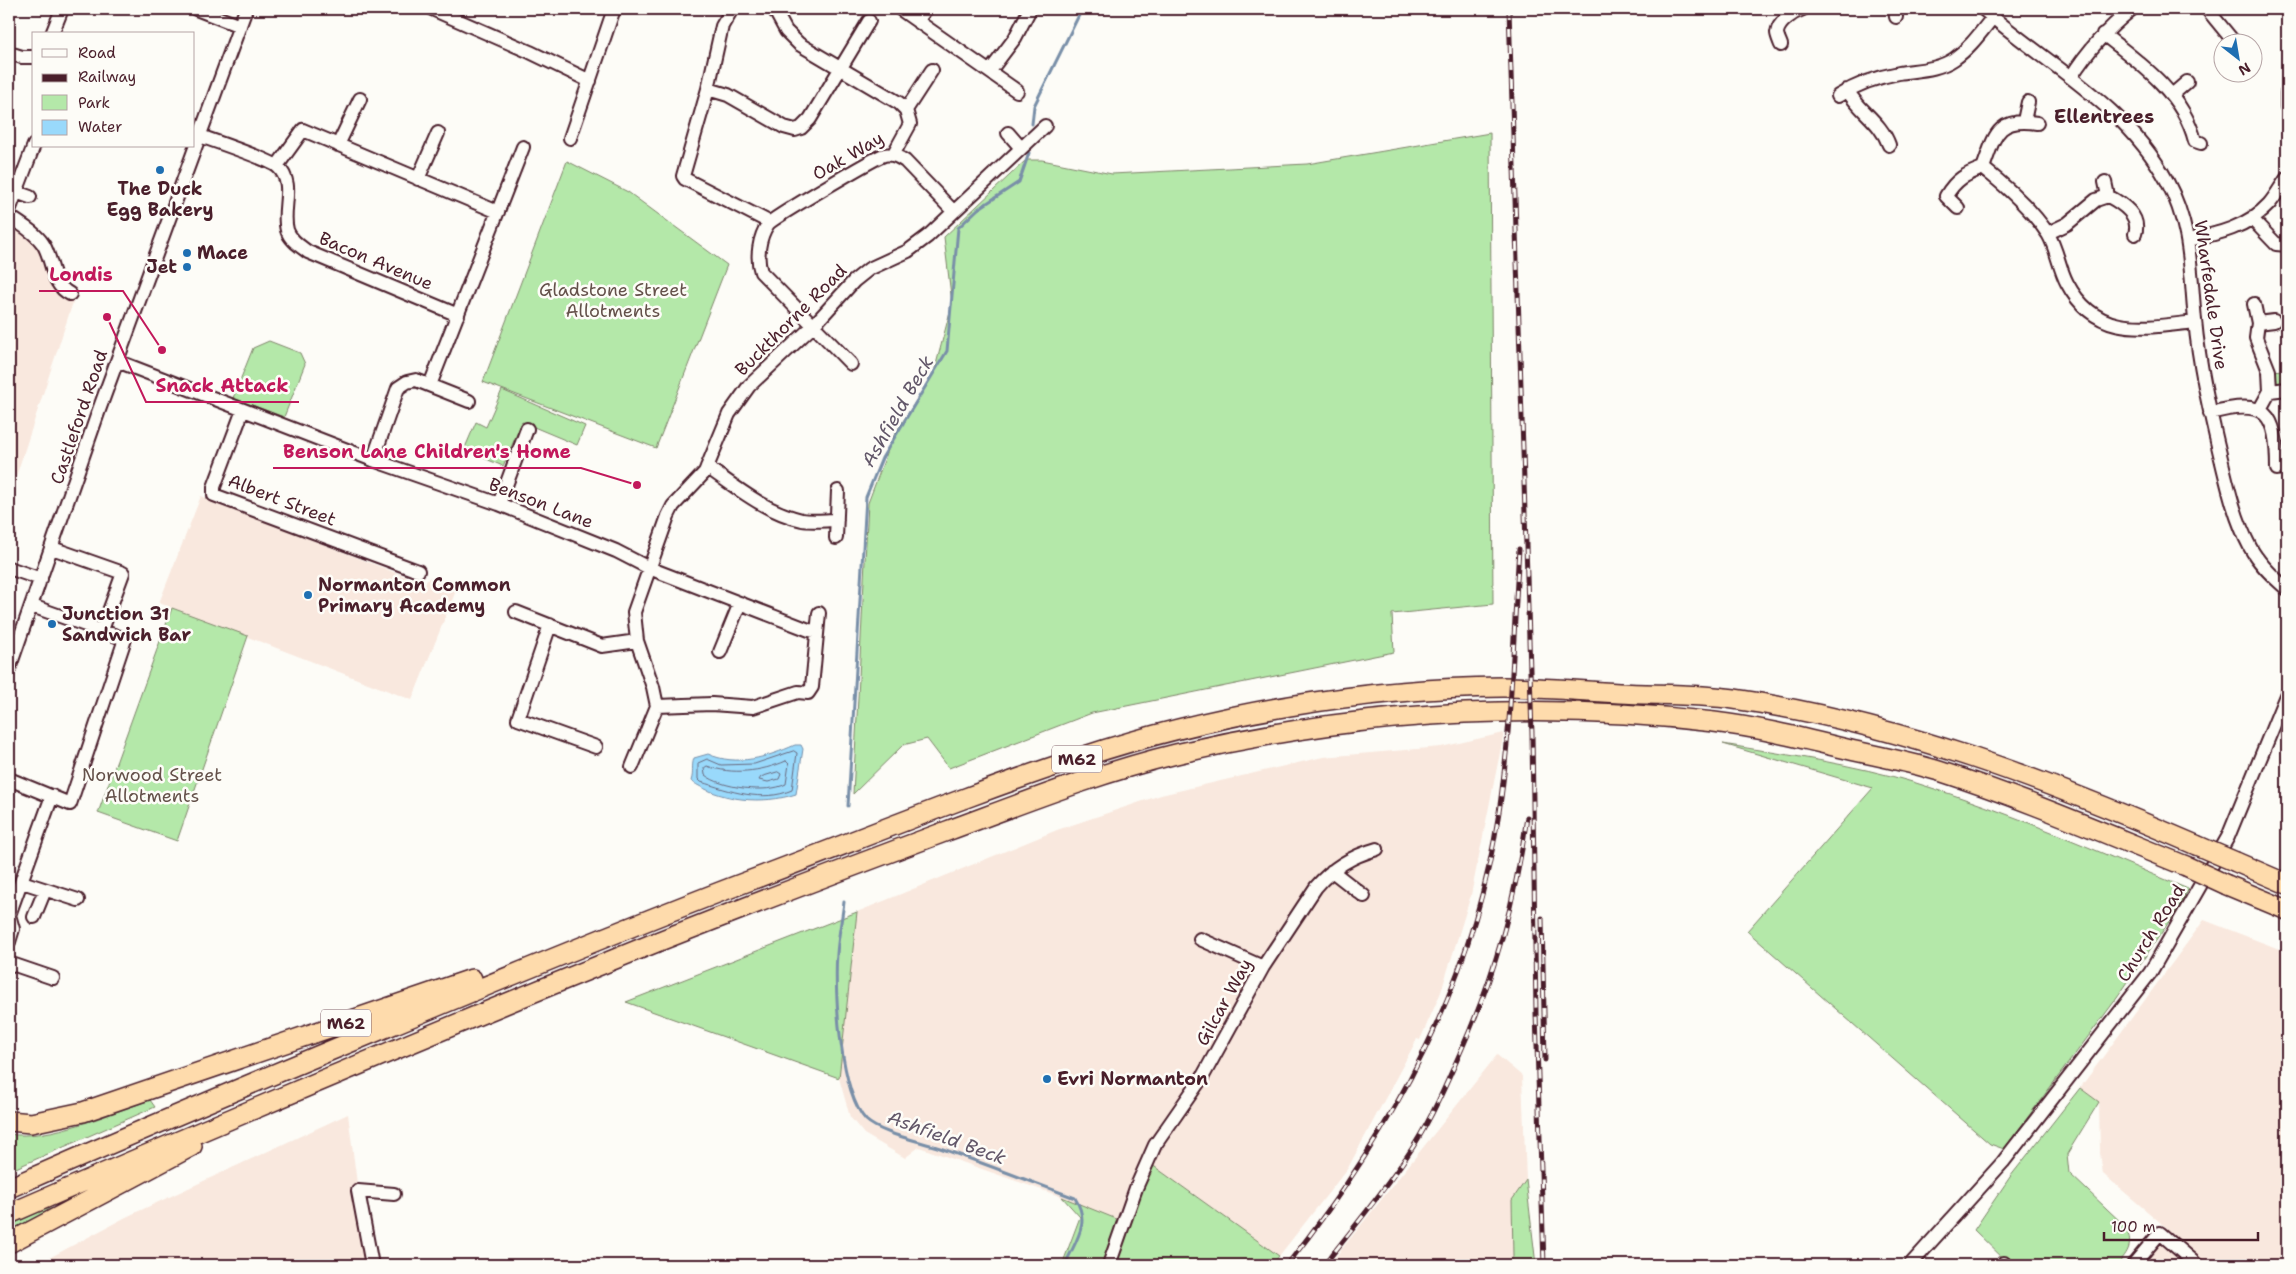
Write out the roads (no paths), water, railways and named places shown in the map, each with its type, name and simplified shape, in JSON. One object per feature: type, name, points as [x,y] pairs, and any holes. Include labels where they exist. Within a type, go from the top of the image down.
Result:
[{"type":"highway","name":"M62","points":[[9,1121],[30,1123],[83,1112],[680,907],[1084,756],[1158,735],[1229,718],[1309,703],[1370,696],[1504,687],[1728,698],[1785,708],[1856,724],[2019,772],[2121,812],[2287,884]]},
{"type":"highway","name":"M62","points":[[9,1214],[315,1082],[708,922],[874,858],[1109,773],[1176,754],[1247,739],[1402,716],[1474,711],[1626,713],[1720,722],[1789,735],[1933,769],[2020,800],[2186,866],[2287,910]]},
{"type":"highway","name":"M62","points":[[9,1188],[248,1085],[680,907]]},
{"type":"highway","name":"M62","points":[[9,1243],[315,1082]]},
{"type":"street","points":[[53,32],[62,9]]},
{"type":"street","points":[[196,9],[240,26]]},
{"type":"street","name":"Castleford Road","points":[[9,667],[117,362],[246,9]]},
{"type":"street","points":[[432,9],[530,52],[590,81]]},
{"type":"street","points":[[570,138],[614,9]]},
{"type":"street","points":[[732,9],[722,26],[708,89],[683,176],[685,179],[770,222],[760,241],[758,258],[761,272],[851,364]]},
{"type":"street","points":[[774,9],[786,31],[798,44],[899,103],[906,110],[932,70]]},
{"type":"street","points":[[900,9],[1017,91]]},
{"type":"street","points":[[917,21],[926,9]]},
{"type":"street","points":[[990,71],[1015,38],[1030,9]]},
{"type":"street","points":[[1775,36],[1787,18],[1803,9]]},
{"type":"street","points":[[2071,77],[2089,50],[2103,34],[2132,9]]},
{"type":"street","points":[[2209,9],[2226,32]]},
{"type":"street","points":[[1889,145],[1878,124],[1843,93],[1878,78],[1937,67],[1953,60],[1979,36],[1988,13]]},
{"type":"street","name":"Wharfedale Drive","points":[[1988,13],[2071,77],[2127,126],[2148,152],[2166,180],[2182,215],[2188,240],[2195,322],[2210,413],[2229,494],[2250,548],[2265,570],[2287,589]]},
{"type":"street","points":[[708,89],[728,95],[784,127],[795,130],[805,126],[868,22]]},
{"type":"street","points":[[2103,34],[2139,62],[2172,95],[2191,126],[2195,143]]},
{"type":"street","points":[[9,53],[22,57],[32,57]]},
{"type":"street","points":[[2172,95],[2187,82]]},
{"type":"street","points":[[2287,93],[2287,107]]},
{"type":"street","points":[[338,145],[359,99]]},
{"type":"street","points":[[2024,121],[2028,102]]},
{"type":"street","name":"Oak Way","points":[[770,222],[876,158],[886,154],[893,155],[910,124],[906,110]]},
{"type":"street","points":[[1983,168],[1994,136],[2012,122],[2037,123]]},
{"type":"street","name":"Buckthorne Road","points":[[657,706],[653,687],[637,641],[634,612],[672,506],[707,468],[729,414],[739,398],[774,361],[812,326],[854,281],[869,269],[908,250],[921,241],[1045,126]]},
{"type":"street","points":[[200,136],[277,166],[303,130],[498,212]]},
{"type":"street","points":[[418,179],[438,132]]},
{"type":"street","points":[[1008,134],[1021,148]]},
{"type":"street","points":[[430,385],[523,147]]},
{"type":"street","points":[[9,211],[32,148]]},
{"type":"street","points":[[893,155],[905,162],[953,211]]},
{"type":"street","name":"Bacon Avenue","points":[[277,166],[287,184],[288,231],[296,243],[308,252],[458,315]]},
{"type":"street","points":[[1958,208],[1946,196],[1964,174],[1983,168]]},
{"type":"street","points":[[1983,168],[2029,209],[2048,234],[2066,282],[2077,300],[2098,318],[2112,325],[2134,328],[2195,322]]},
{"type":"street","points":[[2188,240],[2213,235],[2252,219],[2270,203],[2287,178]]},
{"type":"street","points":[[2105,182],[2108,196],[2131,213],[2141,227]]},
{"type":"street","points":[[16,192],[30,197]]},
{"type":"street","points":[[2048,234],[2073,220],[2096,200],[2108,196]]},
{"type":"street","points":[[9,216],[42,242],[50,259],[56,282],[63,290],[70,294]]},
{"type":"street","points":[[2252,219],[2268,238],[2285,248]]},
{"type":"street","points":[[2254,304],[2258,323],[2256,338],[2269,371],[2270,391],[2260,409]]},
{"type":"street","points":[[2258,323],[2274,321]]},
{"type":"street","name":"Benson Lane","points":[[117,362],[374,460],[498,504],[616,551],[649,568],[809,630],[817,631]]},
{"type":"street","points":[[374,460],[398,388],[407,382],[416,380],[469,401]]},
{"type":"street","points":[[2270,391],[2287,390]]},
{"type":"street","points":[[2210,413],[2248,406],[2260,409],[2272,426],[2282,452],[2277,468]]},
{"type":"street","name":"Albert Street","points":[[243,410],[214,486],[214,495],[418,572]]},
{"type":"street","points":[[498,504],[527,428]]},
{"type":"street","points":[[707,468],[757,502],[787,515],[804,520],[837,520]]},
{"type":"street","points":[[836,538],[838,491]]},
{"type":"street","points":[[52,548],[123,573],[102,630]]},
{"type":"street","points":[[9,568],[41,579]]},
{"type":"street","points":[[720,652],[740,603]]},
{"type":"street","points":[[9,779],[70,804],[125,639],[32,606]]},
{"type":"street","points":[[516,612],[602,646],[637,641]]},
{"type":"street","points":[[632,767],[657,706],[712,704],[753,707],[798,692],[808,692],[812,687],[819,612]]},
{"type":"street","points":[[550,625],[518,719],[596,748]]},
{"type":"street","name":"Church Road","points":[[1910,1265],[1980,1188],[2056,1096],[2150,973],[2228,837],[2287,694]]},
{"type":"street","points":[[9,942],[13,929],[9,915],[52,796]]},
{"type":"street","name":"Gilcar Way","points":[[1108,1265],[1136,1188],[1155,1145],[1203,1076],[1263,967],[1316,887],[1332,870],[1350,858],[1377,849]]},
{"type":"street","points":[[1332,870],[1364,896]]},
{"type":"street","points":[[22,882],[78,900]]},
{"type":"street","points":[[34,917],[45,890]]},
{"type":"street","points":[[1200,939],[1263,967]]},
{"type":"street","points":[[9,963],[53,978]]},
{"type":"street","points":[[372,1265],[358,1191],[394,1194]]},
{"type":"street","points":[[2133,1265],[2160,1233],[2196,1265]]},
{"type":"water","points":[[795,745],[801,745],[803,749],[796,794],[770,799],[742,799],[715,793],[691,781],[694,758],[708,754],[730,760],[752,759],[763,757]]},
{"type":"waterway","name":"Ashfield Beck","points":[[1032,124],[1034,106],[1082,9]]},
{"type":"waterway","name":"Ashfield Beck","points":[[848,806],[866,497],[882,458],[947,351],[958,228],[978,209],[1019,182],[1029,153]]},
{"type":"waterway","name":"Ashfield Beck","points":[[844,902],[836,971],[838,1015],[845,1065],[857,1106],[866,1120],[881,1129],[940,1148],[1075,1198],[1080,1207],[1082,1224],[1065,1265]]},
{"type":"railway","points":[[1509,9],[1532,734],[1536,1013],[1544,1265]]},
{"type":"railway","points":[[1287,1265],[1326,1214],[1362,1161],[1394,1108],[1423,1052],[1449,995],[1470,937],[1487,876],[1499,812],[1509,714],[1519,549]]},
{"type":"railway","points":[[1324,1265],[1403,1163],[1426,1124],[1449,1077],[1484,995],[1502,938],[1516,879],[1527,817]]},
{"type":"railway","points":[[1542,918],[1545,1060]]},
{"type":"place","name":"The Duck Egg Bakery","points":[[160,170]]},
{"type":"place","name":"Mace","points":[[187,253]]},
{"type":"place","name":"Jet","points":[[187,267]]},
{"type":"place","name":"Snack Attack","points":[[107,317]]},
{"type":"place","name":"Londis","points":[[162,350]]},
{"type":"place","name":"Benson Lane Children's Home","points":[[637,485]]},
{"type":"place","name":"Normanton Common Primary Academy","points":[[308,595]]},
{"type":"place","name":"Junction 31 Sandwich Bar","points":[[52,624]]},
{"type":"place","name":"Evri Normanton","points":[[1047,1079]]},
{"type":"district","name":"Ellentrees","points":[[2104,116]]},
{"type":"park label","name":"Gladstone Street Allotments","points":[[613,300]]},
{"type":"park label","name":"Norwood Street Allotments","points":[[152,785]]}]
